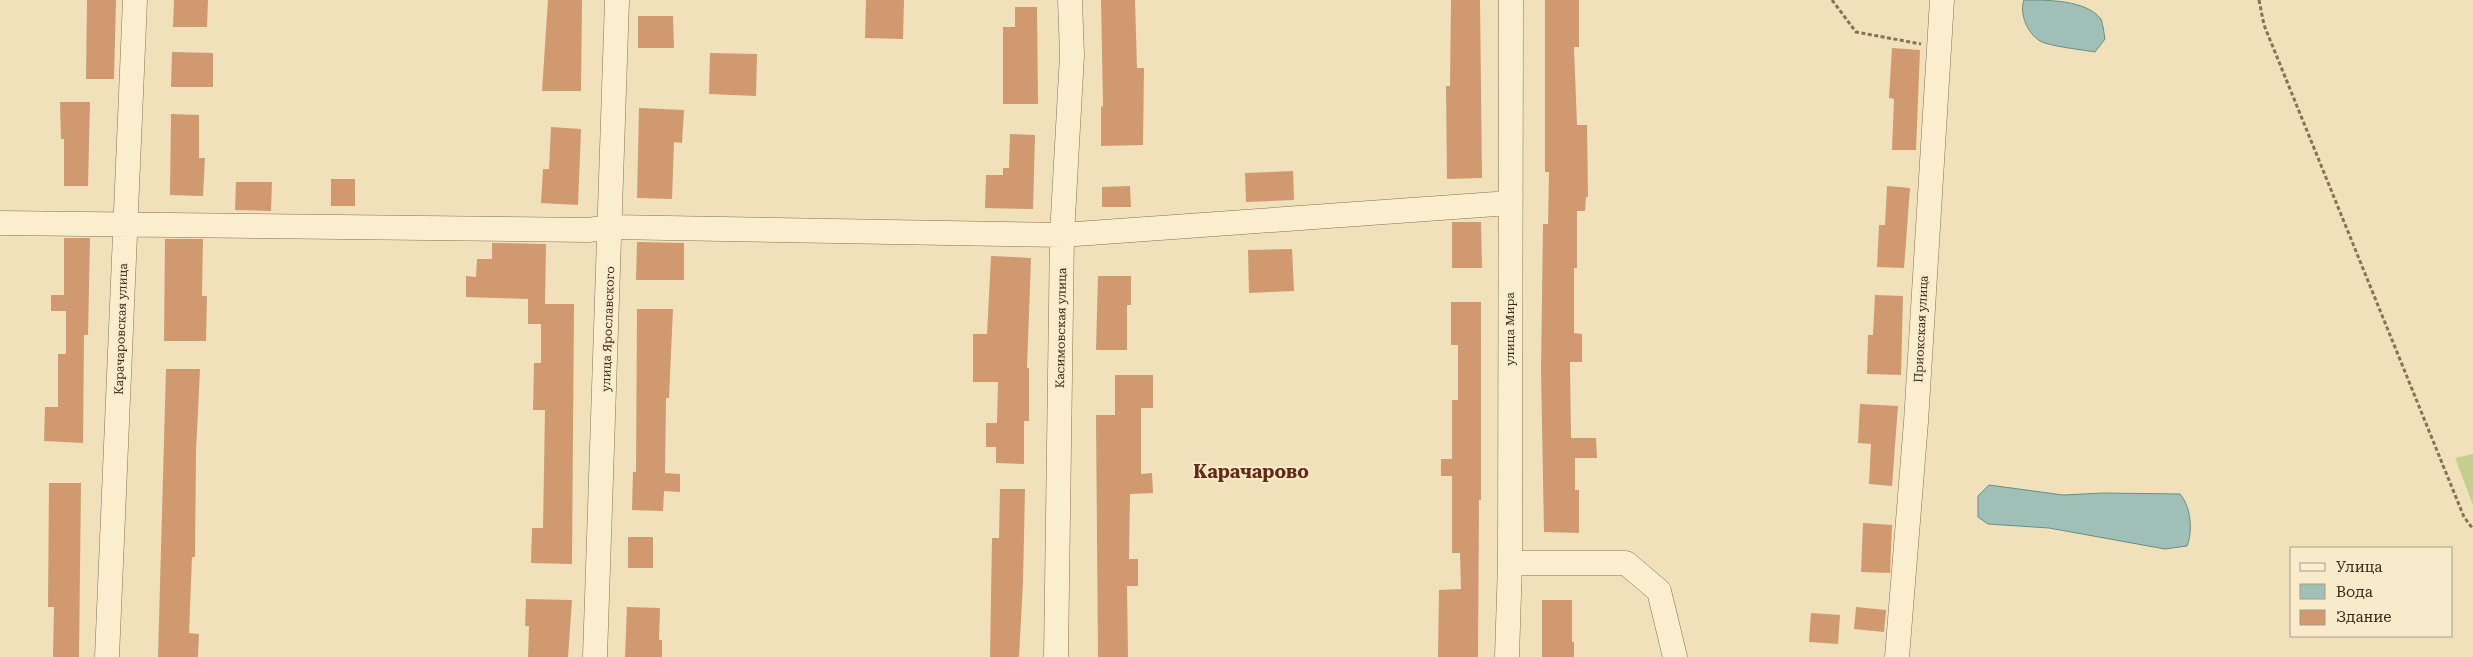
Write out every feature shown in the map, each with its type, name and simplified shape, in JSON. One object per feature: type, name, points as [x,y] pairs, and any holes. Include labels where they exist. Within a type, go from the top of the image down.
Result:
[{"type":"street","name":"Карачаровская улица","points":[[107,657],[135,0]]},
{"type":"street","name":"улица Ярославского","points":[[596,657],[618,0]]},
{"type":"street","name":"Касимовская улица","points":[[1056,657],[1062,235],[1072,55],[1070,0]]},
{"type":"street","name":"улица Мира","points":[[1507,657],[1510,564],[1511,0]]},
{"type":"street","name":"Приокская улица","points":[[1898,657],[1916,422],[1942,0]]},
{"type":"street","points":[[0,224],[588,230],[611,227],[1062,235],[1510,203]]},
{"type":"street","points":[[1510,564],[1626,563],[1659,590],[1675,657]]},
{"type":"path","points":[[1832,0],[1856,32],[1938,48]]},
{"type":"path","points":[[2259,0],[2264,25],[2271,43],[2464,517],[2473,529]]},
{"type":"green space","points":[[2473,454],[2473,505],[2455,458]]},
{"type":"water","points":[[2024,0],[2066,2],[2086,8],[2101,19],[2105,39],[2095,52],[2044,43],[2031,33],[2025,22],[2023,17]]},
{"type":"water","points":[[1989,485],[2063,495],[2103,493],[2180,494],[2189,512],[2189,540],[2187,546],[2165,549],[2049,528],[1988,524],[1978,517],[1978,496]]},
{"type":"building","points":[[87,0],[116,0],[114,79],[86,79]]},
{"type":"building","points":[[174,0],[208,0],[207,27],[173,27]]},
{"type":"building","points":[[548,0],[582,0],[581,91],[542,91]]},
{"type":"building","points":[[866,0],[904,0],[903,39],[865,38]]},
{"type":"building","points":[[1101,0],[1135,0],[1137,68],[1144,68],[1143,145],[1101,146],[1101,107],[1103,106]]},
{"type":"building","points":[[1451,0],[1480,0],[1482,178],[1447,179],[1446,86],[1450,86]]},
{"type":"building","points":[[1545,0],[1579,0],[1579,47],[1574,47],[1577,125],[1587,125],[1588,197],[1586,197],[1585,211],[1577,211],[1577,268],[1574,268],[1574,333],[1582,334],[1582,362],[1570,362],[1571,438],[1596,438],[1597,458],[1575,458],[1575,490],[1579,490],[1579,533],[1544,532],[1541,370],[1543,224],[1548,224],[1549,172],[1545,172]]},
{"type":"building","points":[[1015,7],[1037,7],[1038,104],[1003,104],[1003,27],[1015,27]]},
{"type":"building","points":[[638,16],[673,16],[674,48],[638,48]]},
{"type":"building","points":[[1892,48],[1920,50],[1916,150],[1892,150],[1894,99],[1889,98]]},
{"type":"building","points":[[172,52],[213,53],[213,87],[171,87]]},
{"type":"building","points":[[710,53],[757,54],[756,96],[709,94]]},
{"type":"building","points":[[60,102],[90,102],[88,186],[64,186],[64,139],[61,139]]},
{"type":"building","points":[[639,108],[684,110],[682,143],[674,142],[672,199],[637,198]]},
{"type":"building","points":[[171,114],[199,115],[199,158],[205,158],[203,196],[170,195]]},
{"type":"building","points":[[551,127],[581,129],[578,205],[541,203],[543,169],[549,169]]},
{"type":"building","points":[[1010,134],[1035,135],[1033,209],[985,208],[986,175],[1003,175],[1003,168],[1009,168]]},
{"type":"building","points":[[1293,171],[1294,200],[1246,202],[1245,173]]},
{"type":"building","points":[[331,179],[355,179],[355,206],[331,206]]},
{"type":"building","points":[[236,182],[272,182],[271,211],[235,210]]},
{"type":"building","points":[[1130,186],[1131,207],[1102,207],[1102,187]]},
{"type":"building","points":[[1887,186],[1910,188],[1904,268],[1877,267],[1879,225],[1885,225]]},
{"type":"building","points":[[1452,222],[1481,222],[1482,268],[1452,268]]},
{"type":"building","points":[[64,238],[90,238],[88,335],[84,335],[83,443],[44,441],[45,407],[58,407],[58,354],[66,354],[66,311],[51,311],[51,295],[64,295]]},
{"type":"building","points":[[165,239],[203,239],[202,296],[207,296],[206,341],[164,341]]},
{"type":"building","points":[[637,242],[684,243],[684,280],[636,280]]},
{"type":"building","points":[[492,243],[546,244],[545,304],[574,304],[572,564],[531,563],[532,528],[543,528],[545,410],[533,410],[534,363],[541,363],[541,324],[528,324],[528,299],[466,297],[466,276],[476,277],[477,259],[492,259]]},
{"type":"building","points":[[1292,249],[1294,291],[1249,293],[1248,250]]},
{"type":"building","points":[[991,256],[1031,258],[1027,368],[1029,368],[1029,421],[1024,421],[1024,464],[996,463],[996,447],[986,447],[986,423],[997,423],[998,382],[973,382],[973,334],[987,334]]},
{"type":"building","points":[[1098,276],[1131,276],[1131,305],[1127,305],[1127,350],[1096,350]]},
{"type":"building","points":[[1875,295],[1903,296],[1901,375],[1867,374],[1868,335],[1873,335]]},
{"type":"building","points":[[1451,302],[1481,302],[1481,500],[1479,500],[1478,657],[1438,657],[1439,590],[1461,589],[1460,553],[1452,553],[1452,476],[1441,476],[1441,459],[1452,459],[1452,400],[1458,400],[1458,345],[1451,345]]},
{"type":"building","points":[[637,309],[673,309],[669,398],[666,398],[665,473],[680,474],[680,492],[664,491],[663,511],[632,510],[633,472],[636,472]]},
{"type":"building","points":[[166,369],[200,369],[196,452],[195,557],[192,557],[189,633],[199,634],[198,657],[158,657]]},
{"type":"building","points":[[1115,375],[1153,375],[1153,408],[1141,408],[1141,474],[1152,473],[1153,493],[1130,494],[1129,559],[1138,559],[1138,586],[1127,586],[1128,657],[1098,657],[1096,415],[1115,415]]},
{"type":"building","points":[[1860,404],[1898,406],[1892,486],[1869,484],[1871,444],[1858,443]]},
{"type":"building","points":[[49,483],[81,483],[79,657],[53,657],[54,607],[48,607]]},
{"type":"building","points":[[1000,489],[1025,489],[1019,657],[990,657],[992,538],[999,538]]},
{"type":"building","points":[[1863,523],[1892,525],[1890,573],[1861,572]]},
{"type":"building","points":[[628,537],[653,537],[653,568],[628,568]]},
{"type":"building","points":[[526,599],[572,600],[568,657],[528,657],[529,626],[525,626]]},
{"type":"building","points":[[1542,600],[1572,600],[1574,657],[1542,657]]},
{"type":"building","points":[[627,607],[660,608],[659,640],[662,640],[662,657],[625,657]]},
{"type":"building","points":[[1856,607],[1886,610],[1884,632],[1854,629]]},
{"type":"building","points":[[1811,613],[1840,615],[1838,644],[1809,642]]},
{"type":"district","name":"Карачарово","points":[[1251,471]]}]
